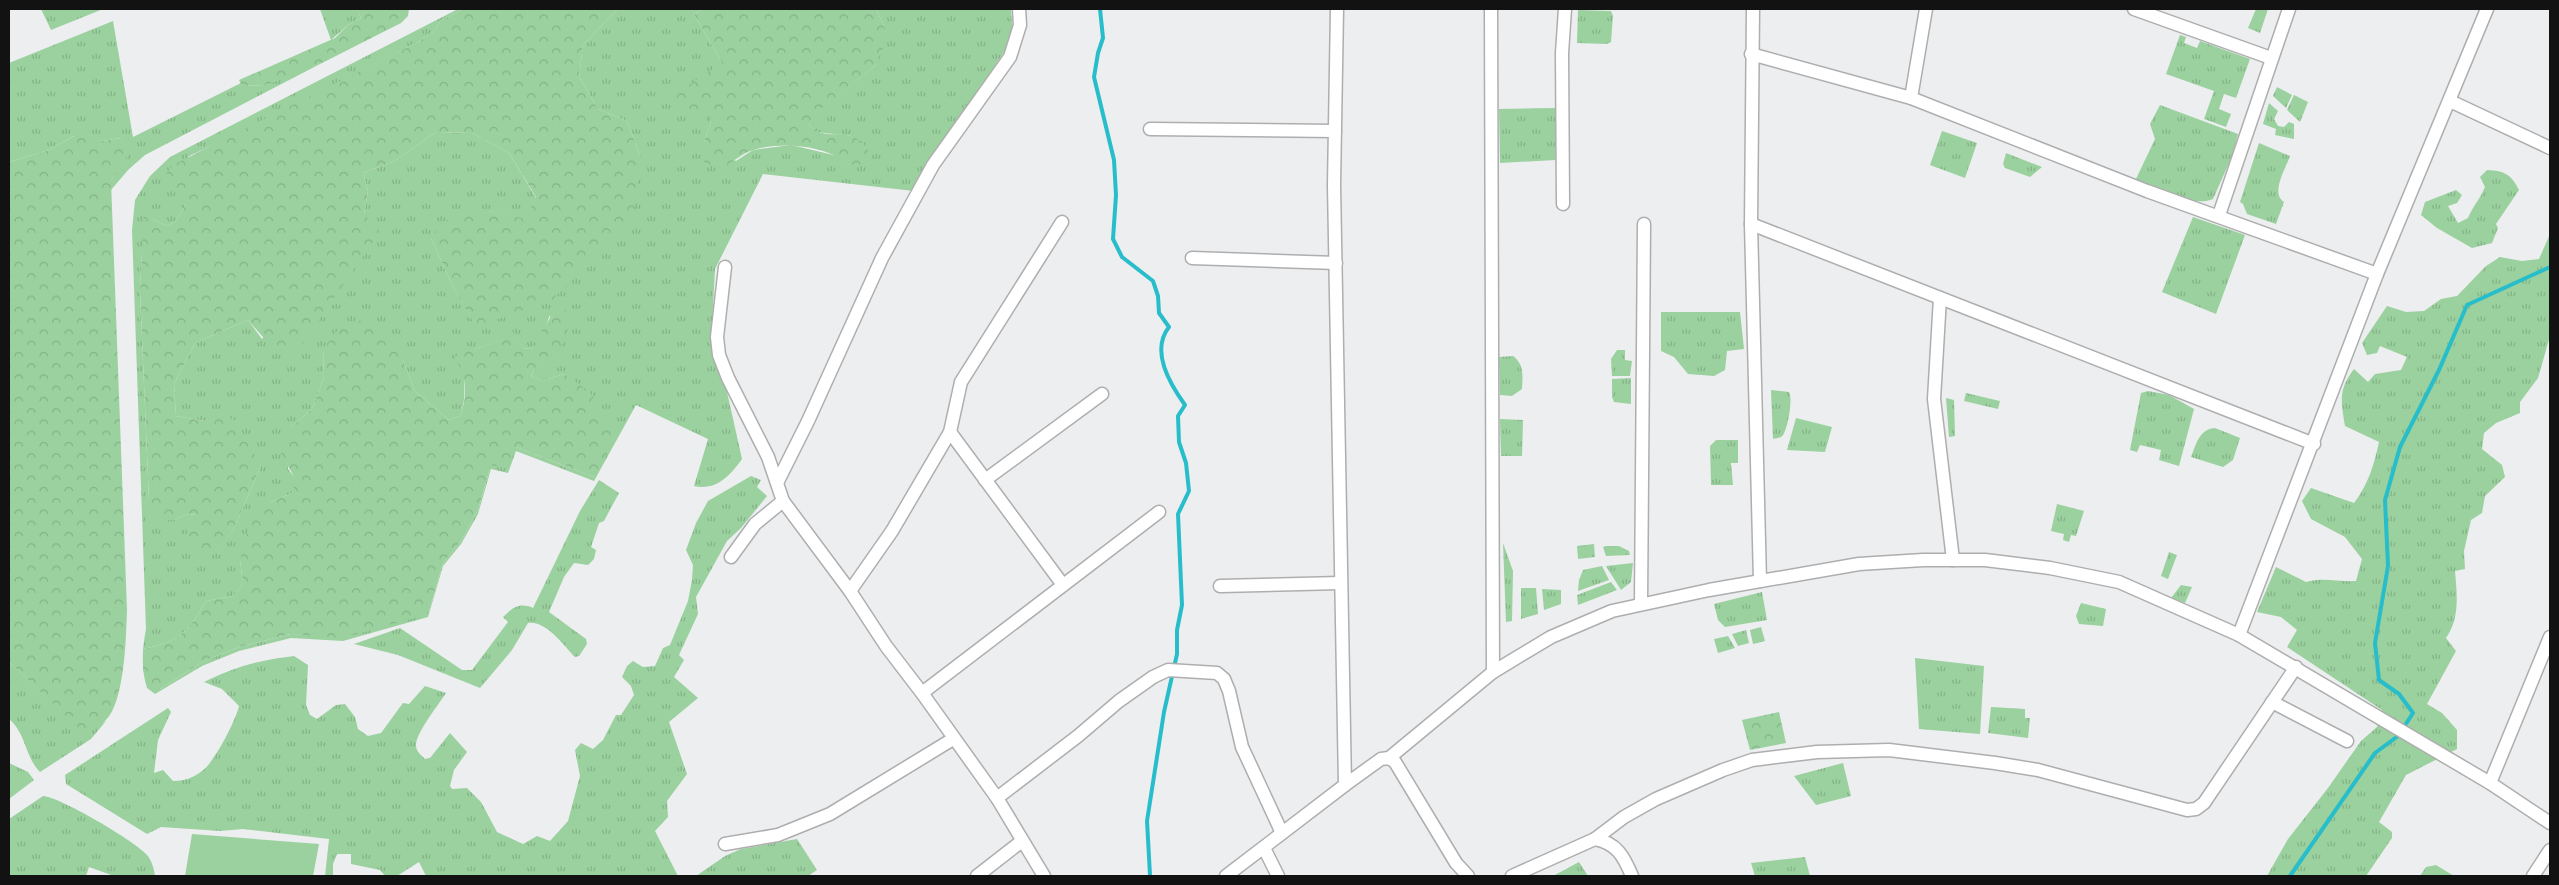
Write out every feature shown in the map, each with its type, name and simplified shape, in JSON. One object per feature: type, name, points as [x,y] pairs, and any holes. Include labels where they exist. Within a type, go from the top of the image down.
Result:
[{"type":"street","points":[[778,481],[808,421],[882,258],[932,165],[1010,58],[1020,25],[1019,9]]},
{"type":"street","points":[[1337,9],[1335,131],[1336,263],[1340,583],[1345,785]]},
{"type":"street","points":[[1491,9],[1493,672]]},
{"type":"street","points":[[1563,204],[1562,53],[1564,9]]},
{"type":"street","points":[[1753,9],[1751,54],[1752,224],[1760,581]]},
{"type":"street","points":[[1911,98],[1926,9]]},
{"type":"street","points":[[2134,9],[2271,58]]},
{"type":"street","points":[[2218,215],[2289,9]]},
{"type":"street","points":[[2239,634],[2314,444],[2377,274],[2487,9]]},
{"type":"street","points":[[1751,54],[1911,98],[2076,164],[2377,274]]},
{"type":"street","points":[[2450,101],[2550,148]]},
{"type":"street","points":[[1150,129],[1335,131]]},
{"type":"street","points":[[850,591],[892,531],[950,432],[961,382],[1062,222]]},
{"type":"street","points":[[1641,604],[1644,224]]},
{"type":"street","points":[[1752,224],[2314,444]]},
{"type":"street","points":[[1192,258],[1336,263]]},
{"type":"street","points":[[725,267],[717,337],[719,355],[728,378],[768,457],[778,481],[783,502],[850,591],[886,646],[997,798],[1044,876]]},
{"type":"street","points":[[1940,298],[1934,399],[1953,560]]},
{"type":"street","points":[[985,480],[1102,394]]},
{"type":"street","points":[[950,432],[1063,585]]},
{"type":"street","points":[[731,557],[755,524],[783,502]]},
{"type":"street","points":[[922,693],[1159,512]]},
{"type":"street","points":[[1226,876],[1345,785],[1381,759],[1389,758],[1493,672],[1551,637],[1612,610],[1859,564],[1923,560],[1986,560],[2050,568],[2119,582],[2239,634],[2490,783],[2550,823]]},
{"type":"street","points":[[1220,586],[1340,583]]},
{"type":"street","points":[[2490,783],[2550,637]]},
{"type":"street","points":[[1512,876],[1596,839],[1624,817],[1656,799],[1723,770],[1752,760],[1817,752],[1889,750],[2038,770],[2187,810],[2196,809],[2204,803],[2296,667]]},
{"type":"street","points":[[997,798],[1078,736],[1119,701],[1172,670],[1217,673],[1224,679],[1242,747],[1282,833]]},
{"type":"street","points":[[2272,702],[2347,741]]},
{"type":"street","points":[[726,844],[778,835],[830,814],[953,739]]},
{"type":"street","points":[[1389,758],[1395,762],[1456,863],[1468,876]]},
{"type":"street","points":[[1596,839],[1609,842],[1619,851],[1632,876]]},
{"type":"street","points":[[977,876],[1022,841]]},
{"type":"street","points":[[1264,848],[1278,876]]},
{"type":"street","points":[[2533,876],[2550,850]]},
{"type":"green space","points":[[41,9],[103,9],[51,30]]},
{"type":"green space","points":[[320,9],[357,9],[361,18],[348,25],[331,40]]},
{"type":"green space","points":[[357,9],[409,9],[408,16],[401,23],[322,63],[265,85],[242,86],[239,80],[335,38],[348,25],[361,18]]},
{"type":"green space","points":[[458,9],[463,9],[440,21],[436,30],[416,43],[236,135],[189,156],[175,189],[182,196],[185,206],[175,222],[167,226],[154,220],[152,214],[142,252],[140,291],[149,501],[175,520],[187,514],[197,515],[197,522],[218,551],[234,528],[261,466],[205,421],[176,416],[174,384],[195,343],[248,320],[262,339],[364,214],[368,191],[363,173],[395,161],[436,132],[472,133],[509,153],[536,198],[525,220],[490,211],[431,238],[452,285],[475,324],[640,156],[627,121],[598,109],[579,77],[583,45],[618,9],[703,9],[694,14],[722,63],[694,111],[706,112],[711,122],[704,142],[736,161],[753,150],[791,145],[838,156],[849,165],[852,136],[816,132],[809,125],[817,111],[875,66],[885,28],[876,9],[1011,9],[1013,38],[914,191],[763,174],[715,269],[712,325],[742,459],[722,481],[709,486],[694,486],[708,439],[636,405],[594,481],[516,451],[508,473],[491,469],[478,514],[461,544],[443,566],[428,617],[343,641],[291,638],[239,651],[202,666],[155,694],[147,688],[143,666],[143,649],[146,629],[132,230],[135,200],[150,176],[170,157]],"holes":[[[550,315],[553,357],[537,365],[531,376],[542,381],[564,374],[594,477],[516,447],[491,465],[478,510],[461,541],[443,563],[428,614],[314,635],[291,634],[239,647],[202,662],[160,689],[143,649],[175,639],[182,634],[206,601],[233,596],[243,584],[240,560],[271,502],[292,493],[297,480],[288,469],[291,427],[312,409],[324,377],[323,349],[403,360],[415,391],[449,420],[460,416],[463,408],[464,349],[475,349],[505,339],[505,329],[513,334],[523,348],[532,349],[542,336]]]},
{"type":"green space","points":[[463,9],[618,9],[583,45],[579,77],[598,109],[627,121],[640,156],[634,217],[552,300],[475,325],[452,285],[431,238],[440,222],[490,211],[525,219],[536,197],[509,153],[472,133],[436,132],[395,161],[363,173],[368,191],[364,214],[380,232],[301,346],[276,352],[248,320],[195,343],[174,384],[176,416],[205,421],[219,412],[236,421],[261,466],[234,528],[218,552],[192,548],[186,529],[197,522],[197,515],[187,514],[175,520],[154,520],[149,501],[140,291],[144,207],[148,205],[151,207],[154,220],[167,226],[175,222],[185,206],[167,178],[166,174],[173,165],[416,43],[436,30],[440,21]]},
{"type":"green space","points":[[703,9],[876,9],[885,28],[883,48],[875,66],[818,111],[809,125],[817,131],[824,133],[848,135],[856,138],[871,155],[866,164],[849,165],[840,158],[817,149],[790,146],[765,147],[753,150],[720,169],[704,162],[704,142],[711,122],[706,113],[676,110],[672,96],[722,63],[694,14]]},
{"type":"green space","points":[[2256,9],[2268,9],[2260,33],[2248,28]]},
{"type":"green space","points":[[1578,10],[1611,11],[1613,16],[1611,42],[1607,44],[1577,43]]},
{"type":"green space","points":[[113,21],[133,137],[241,83],[242,86],[265,85],[322,63],[145,155],[128,170],[111,190],[111,181],[129,152],[121,138],[100,141],[74,136],[49,150],[9,162],[9,63]]},
{"type":"green space","points":[[2180,35],[2186,37],[2184,43],[2197,48],[2200,41],[2250,59],[2236,98],[2224,94],[2219,109],[2231,114],[2226,127],[2204,119],[2214,91],[2166,74]]},
{"type":"green space","points":[[2277,87],[2292,95],[2286,108],[2273,96]]},
{"type":"green space","points":[[2294,95],[2308,102],[2300,122],[2287,110]]},
{"type":"green space","points":[[2269,103],[2278,111],[2274,119],[2278,126],[2284,127],[2289,122],[2294,124],[2294,139],[2275,135],[2276,129],[2263,124]]},
{"type":"green space","points":[[2160,105],[2238,134],[2233,154],[2213,199],[2195,201],[2185,199],[2135,181],[2155,139],[2150,124]]},
{"type":"green space","points":[[1555,108],[1556,160],[1500,163],[1499,109]]},
{"type":"green space","points":[[87,129],[100,141],[121,138],[130,152],[111,181],[127,610],[125,652],[117,700],[112,712],[103,723],[86,735],[9,662],[9,162],[49,150]]},
{"type":"green space","points":[[1942,131],[1977,143],[1965,178],[1930,165]]},
{"type":"green space","points":[[2259,143],[2290,156],[2280,180],[2278,193],[2284,202],[2276,224],[2247,214],[2243,204],[2240,202]]},
{"type":"green space","points":[[2006,153],[2042,167],[2030,177],[2005,168],[2003,164]]},
{"type":"green space","points":[[2487,170],[2507,174],[2519,190],[2496,224],[2498,228],[2492,243],[2472,248],[2437,228],[2421,215],[2425,202],[2456,190],[2462,195],[2457,203],[2448,206],[2458,223],[2468,218],[2485,187],[2480,177]]},
{"type":"green space","points":[[2193,217],[2245,235],[2216,314],[2162,292]]},
{"type":"green space","points":[[2550,234],[2550,336],[2538,378],[2520,402],[2520,413],[2496,423],[2484,433],[2482,449],[2502,465],[2505,477],[2485,496],[2482,513],[2471,520],[2464,551],[2465,569],[2455,571],[2456,614],[2446,638],[2456,651],[2427,704],[2442,713],[2457,730],[2457,749],[2406,775],[2379,822],[2392,832],[2392,838],[2366,876],[2267,876],[2288,839],[2328,788],[2361,741],[2377,727],[2382,710],[2287,647],[2297,630],[2281,617],[2257,612],[2276,567],[2306,582],[2325,580],[2356,581],[2362,559],[2345,537],[2311,519],[2302,501],[2311,488],[2354,503],[2370,474],[2379,442],[2345,426],[2342,396],[2345,383],[2354,369],[2368,382],[2375,374],[2401,370],[2407,357],[2380,346],[2377,353],[2367,355],[2362,343],[2387,306],[2406,312],[2424,311],[2441,299],[2457,296],[2486,266],[2500,257],[2522,261],[2539,259]]},
{"type":"green space","points":[[561,306],[572,316],[565,337],[554,356],[537,366],[531,376],[542,381],[564,374],[590,392],[616,438],[594,477],[516,447],[508,469],[491,465],[478,510],[461,541],[443,563],[428,614],[343,638],[291,634],[239,647],[202,662],[160,689],[155,690],[147,685],[143,669],[143,649],[175,639],[188,628],[206,601],[233,596],[243,584],[240,560],[249,526],[271,502],[292,493],[296,480],[280,452],[291,427],[312,409],[324,377],[323,349],[341,326],[362,320],[387,332],[403,360],[415,391],[449,420],[460,416],[465,393],[462,371],[454,358],[464,349],[475,349],[504,339],[505,329],[508,324],[523,348],[532,349],[549,320]]},
{"type":"green space","points":[[1661,312],[1740,312],[1744,349],[1727,351],[1725,370],[1714,376],[1688,374],[1674,357],[1661,351]]},
{"type":"green space","points":[[1617,350],[1625,350],[1625,360],[1632,361],[1630,376],[1612,376],[1611,359]]},
{"type":"green space","points":[[1513,356],[1521,367],[1522,389],[1512,396],[1500,395],[1499,357]]},
{"type":"green space","points":[[1631,378],[1631,404],[1614,402],[1612,397],[1612,379]]},
{"type":"green space","points":[[1771,390],[1789,392],[1790,395],[1787,426],[1781,437],[1773,439]]},
{"type":"green space","points":[[2148,391],[2169,395],[2194,409],[2179,466],[2159,460],[2161,450],[2140,445],[2137,452],[2130,450],[2141,393]]},
{"type":"green space","points":[[1966,393],[2000,401],[1998,409],[1964,401]]},
{"type":"green space","points":[[1946,398],[1954,400],[1955,436],[1949,437]]},
{"type":"green space","points":[[1796,418],[1832,427],[1825,452],[1787,450]]},
{"type":"green space","points":[[1500,419],[1523,420],[1522,456],[1501,456]]},
{"type":"green space","points":[[2215,428],[2240,438],[2233,460],[2223,467],[2191,457],[2202,434]]},
{"type":"green space","points":[[1716,440],[1738,440],[1738,463],[1731,463],[1733,485],[1711,485],[1710,446]]},
{"type":"green space","points":[[751,476],[761,480],[757,487],[767,496],[741,528],[727,541],[696,597],[698,614],[679,655],[684,660],[674,677],[698,698],[669,722],[687,774],[667,801],[668,817],[655,831],[678,876],[426,876],[419,862],[397,876],[385,876],[380,870],[351,864],[351,854],[337,854],[333,864],[333,876],[325,876],[329,839],[243,829],[220,831],[161,827],[147,834],[66,784],[65,775],[168,708],[171,712],[158,740],[154,773],[163,770],[173,781],[185,780],[195,776],[207,766],[218,751],[229,731],[239,706],[222,689],[204,682],[248,665],[294,656],[308,665],[306,705],[310,715],[317,719],[336,705],[345,704],[355,717],[358,729],[368,736],[381,733],[403,703],[409,704],[425,686],[446,693],[419,734],[416,746],[418,751],[425,759],[430,758],[450,733],[467,752],[454,770],[450,786],[452,789],[467,788],[481,802],[497,832],[523,844],[537,836],[550,841],[568,821],[580,776],[575,750],[581,743],[593,749],[603,740],[616,715],[621,715],[634,695],[631,686],[622,677],[627,666],[633,661],[643,667],[655,666],[663,648],[670,645],[688,601],[692,580],[693,565],[686,550],[696,523],[708,501]]},
{"type":"green space","points":[[599,480],[619,493],[604,521],[599,523],[591,547],[596,550],[594,559],[588,565],[574,563],[564,577],[549,612],[586,639],[587,644],[579,656],[575,657],[548,630],[535,623],[528,623],[512,650],[480,688],[398,655],[354,644],[400,628],[462,670],[472,670],[508,622],[503,617],[516,607],[528,606],[533,608],[580,511]]},
{"type":"green space","points":[[2057,504],[2084,511],[2076,536],[2071,535],[2069,542],[2063,540],[2064,534],[2051,531]]},
{"type":"green space","points":[[1503,543],[1513,571],[1512,621],[1506,622]]},
{"type":"green space","points":[[1594,544],[1595,557],[1578,559],[1577,546]]},
{"type":"green space","points":[[1619,546],[1629,551],[1630,555],[1606,556],[1603,547]]},
{"type":"green space","points":[[2169,552],[2177,555],[2168,579],[2161,576]]},
{"type":"green space","points":[[1633,563],[1631,582],[1621,590],[1606,566]]},
{"type":"green space","points":[[1602,566],[1609,580],[1578,591],[1579,580],[1583,570]]},
{"type":"green space","points":[[1611,582],[1617,590],[1578,605],[1577,595]]},
{"type":"green space","points":[[2181,585],[2192,587],[2185,603],[2171,598]]},
{"type":"green space","points":[[1521,588],[1536,588],[1538,614],[1521,619]]},
{"type":"green space","points":[[1542,589],[1561,590],[1561,604],[1544,610]]},
{"type":"green space","points":[[1762,592],[1767,620],[1725,627],[1718,620],[1714,604]]},
{"type":"green space","points":[[2081,603],[2106,609],[2103,626],[2079,624],[2076,616]]},
{"type":"green space","points":[[1761,627],[1765,641],[1753,644],[1750,630]]},
{"type":"green space","points":[[1746,630],[1749,643],[1738,646],[1732,634]]},
{"type":"green space","points":[[1728,636],[1735,648],[1718,653],[1714,639]]},
{"type":"green space","points":[[1915,658],[1984,666],[1980,734],[1919,729]]},
{"type":"green space","points":[[9,662],[86,734],[106,721],[91,739],[40,772],[31,759],[19,731],[9,719]]},
{"type":"green space","points":[[1991,707],[2025,709],[2025,718],[2030,718],[2028,738],[1988,733]]},
{"type":"green space","points":[[1779,712],[1786,743],[1750,750],[1742,720]]},
{"type":"green space","points":[[9,763],[28,772],[34,780],[9,799]]},
{"type":"green space","points":[[1843,763],[1851,796],[1816,805],[1794,776]]},
{"type":"green space","points":[[43,796],[52,798],[80,811],[140,848],[150,860],[155,876],[114,876],[89,867],[86,876],[9,876],[9,819]]},
{"type":"green space","points":[[192,834],[319,844],[313,876],[185,876]]},
{"type":"green space","points":[[797,839],[817,870],[808,876],[696,876],[725,856],[741,849]]},
{"type":"green space","points":[[1805,857],[1810,876],[1755,876],[1751,863]]},
{"type":"green space","points":[[1579,862],[1588,876],[1553,876]]},
{"type":"green space","points":[[2436,865],[2454,876],[2420,876],[2426,867]]},
{"type":"waterway","points":[[1100,9],[1103,38],[1094,77],[1114,160],[1116,195],[1113,239],[1122,257],[1153,281],[1158,296],[1159,313],[1169,327],[1161,346],[1164,367],[1185,405],[1178,416],[1179,442],[1186,463],[1189,491],[1178,514],[1182,605],[1177,630],[1177,654],[1164,712],[1147,821],[1150,875]]},
{"type":"waterway","points":[[2290,876],[2375,753],[2398,736],[2413,713],[2399,694],[2379,680],[2375,643],[2388,566],[2385,500],[2400,447],[2439,370],[2467,305],[2550,267]]}]
